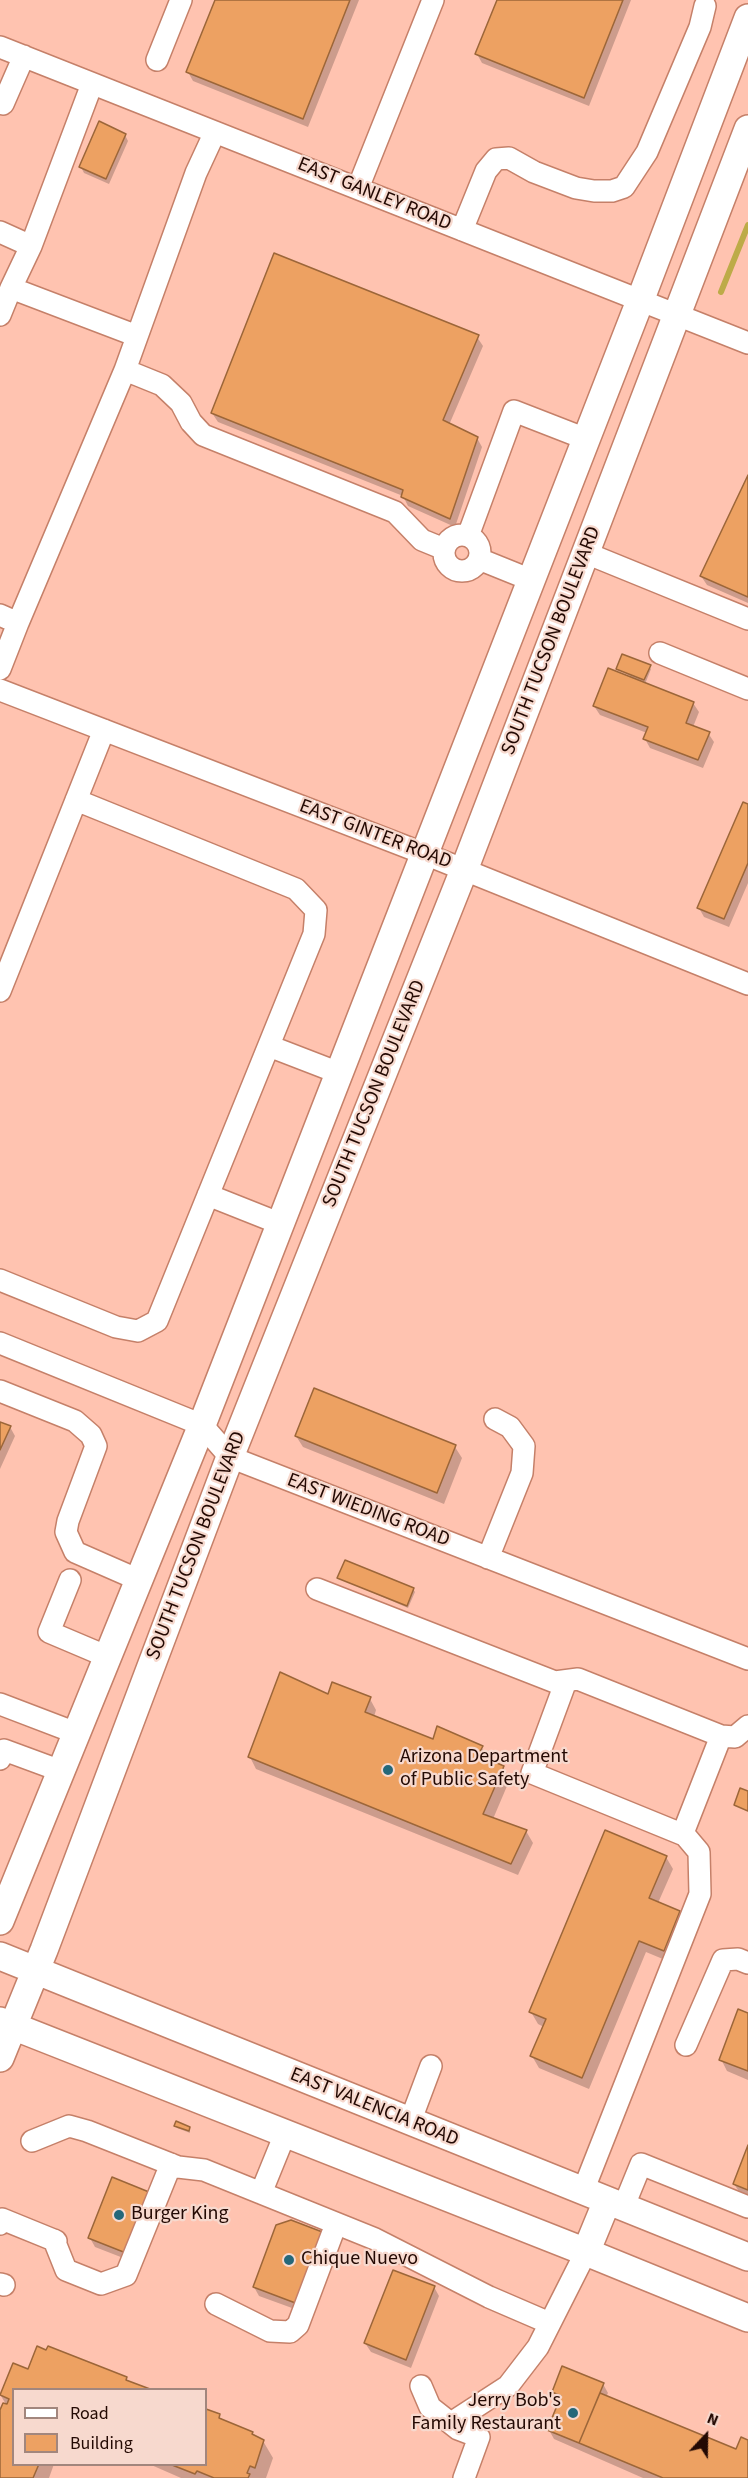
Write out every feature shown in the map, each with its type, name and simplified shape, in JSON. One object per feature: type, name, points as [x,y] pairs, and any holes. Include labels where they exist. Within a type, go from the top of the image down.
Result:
[{"type":"main road","name":"SOUTH TUCSON BOULEVARD","points":[[0,1921],[202,1425],[748,18]]},
{"type":"main road","name":"SOUTH TUCSON BOULEVARD","points":[[0,2058],[6,2024],[34,1971],[230,1457],[464,870],[746,139]]},
{"type":"main road","name":"EAST VALENCIA ROAD","points":[[0,1956],[748,2257]]},
{"type":"main road","points":[[6,2024],[748,2318]]},
{"type":"main road","points":[[586,2252],[605,2200]]},
{"type":"street","points":[[156,60],[181,0]]},
{"type":"street","points":[[358,188],[433,0]]},
{"type":"street","points":[[462,230],[486,171],[496,159],[509,158],[534,172],[576,188],[612,191],[624,187],[647,152],[700,27],[705,6]]},
{"type":"street","name":"EAST GANLEY ROAD","points":[[0,47],[748,343]]},
{"type":"street","points":[[1,104],[24,56]]},
{"type":"street","points":[[0,315],[32,246],[92,84]]},
{"type":"street","points":[[0,669],[9,619],[124,370],[196,173],[215,132]]},
{"type":"street","points":[[0,232],[32,246]]},
{"type":"street","points":[[11,288],[137,336]]},
{"type":"street","points":[[124,370],[162,385],[181,403],[191,422],[203,435],[395,512],[422,540],[444,549]]},
{"type":"street","points":[[468,536],[514,411],[586,439]]},
{"type":"street","points":[[454,536],[468,536],[476,541],[479,547],[479,559],[471,569],[459,571],[445,560],[444,549],[454,536]]},
{"type":"street","points":[[586,553],[748,619]]},
{"type":"street","points":[[479,559],[531,580]]},
{"type":"street","points":[[660,653],[748,689]]},
{"type":"street","name":"EAST GINTER ROAD","points":[[0,690],[425,854],[748,984]]},
{"type":"street","points":[[0,991],[104,730]]},
{"type":"street","points":[[0,1280],[116,1327],[138,1331],[157,1321],[314,934],[316,910],[296,889],[76,800]]},
{"type":"street","points":[[269,1046],[339,1074]]},
{"type":"street","points":[[208,1195],[281,1224]]},
{"type":"street","name":"EAST WIEDING ROAD","points":[[0,1343],[202,1425],[230,1457],[748,1659]]},
{"type":"street","points":[[0,1391],[75,1421],[90,1436],[96,1446],[66,1532],[75,1552],[139,1580]]},
{"type":"street","points":[[488,1558],[522,1473],[524,1446],[510,1427],[495,1419]]},
{"type":"street","points":[[70,1580],[49,1632],[108,1657]]},
{"type":"street","points":[[317,1588],[555,1682],[578,1679],[721,1736],[735,1737],[748,1726]]},
{"type":"street","points":[[566,1681],[532,1773],[684,1835],[699,1852],[700,1894],[605,2200]]},
{"type":"street","points":[[0,1704],[76,1733]]},
{"type":"street","points":[[684,1835],[721,1736]]},
{"type":"street","points":[[0,1759],[4,1750],[61,1771]]},
{"type":"street","points":[[686,2045],[723,1960],[738,1959],[748,1964]]},
{"type":"street","points":[[410,2122],[431,2066]]},
{"type":"street","points":[[32,2141],[69,2126],[171,2164],[204,2170],[375,2239],[489,2297],[547,2322]]},
{"type":"street","points":[[261,2193],[285,2134]]},
{"type":"street","points":[[0,2224],[2,2219],[55,2240],[66,2270],[101,2284],[126,2275],[171,2164]]},
{"type":"street","points":[[605,2200],[641,2164],[748,2207]]},
{"type":"street","points":[[216,2304],[270,2331],[290,2332],[298,2325],[336,2224]]},
{"type":"street","points":[[451,2423],[508,2386],[538,2347],[586,2252]]},
{"type":"street","points":[[421,2386],[430,2407],[458,2429],[479,2437],[464,2478]]},
{"type":"building","points":[[215,0],[350,0],[303,119],[186,72]]},
{"type":"building","points":[[497,0],[623,0],[584,98],[475,54]]},
{"type":"building","points":[[99,121],[126,134],[106,179],[79,167]]},
{"type":"building","points":[[274,253],[479,335],[443,420],[478,437],[450,519],[401,497],[403,490],[211,413]]},
{"type":"building","points":[[748,475],[748,597],[700,576]]},
{"type":"building","points":[[622,654],[651,665],[644,680],[616,669]]},
{"type":"building","points":[[608,668],[694,702],[686,723],[710,732],[698,760],[643,739],[648,727],[593,706]]},
{"type":"building","points":[[743,802],[748,804],[748,863],[724,919],[697,908]]},
{"type":"building","points":[[314,1388],[456,1445],[437,1493],[295,1436]]},
{"type":"building","points":[[0,1422],[11,1426],[0,1450]]},
{"type":"building","points":[[345,1560],[414,1588],[407,1606],[337,1578]]},
{"type":"building","points":[[280,1672],[328,1694],[332,1682],[371,1697],[365,1712],[433,1739],[437,1726],[483,1746],[478,1755],[504,1766],[483,1814],[527,1830],[511,1864],[248,1757]]},
{"type":"building","points":[[740,1788],[748,1791],[748,1811],[734,1805]]},
{"type":"building","points":[[605,1830],[667,1856],[649,1898],[680,1911],[664,1951],[639,1941],[582,2078],[530,2056],[546,2019],[529,2012]]},
{"type":"building","points":[[738,2009],[748,2013],[748,2071],[719,2060]]},
{"type":"building","points":[[176,2121],[190,2127],[189,2131],[174,2126]]},
{"type":"building","points":[[748,2145],[748,2190],[733,2184]]},
{"type":"building","name":"Burger King","points":[[112,2177],[149,2192],[126,2253],[88,2238]]},
{"type":"building","name":"Chique Nuevo","points":[[291,2220],[325,2233],[298,2304],[253,2287],[276,2225]]},
{"type":"building","points":[[393,2270],[435,2286],[406,2360],[364,2343]]},
{"type":"building","points":[[37,2346],[46,2350],[48,2346],[127,2377],[126,2380],[147,2388],[12,2388],[12,2466],[38,2466],[33,2478],[0,2478],[0,2410],[3,2403],[7,2404],[9,2399],[0,2395],[13,2363],[28,2369]]},
{"type":"building","name":"Jerry Bob's Family Restaurant","points":[[562,2366],[604,2383],[579,2443],[547,2430],[561,2396],[552,2392]]},
{"type":"building","points":[[600,2393],[736,2449],[741,2437],[748,2440],[748,2478],[663,2478],[579,2443]]},
{"type":"building","points":[[207,2409],[220,2414],[219,2418],[253,2432],[252,2434],[264,2440],[255,2468],[250,2466],[247,2473],[250,2474],[248,2478],[214,2478],[197,2471],[195,2474],[175,2466],[207,2466]]},
{"type":"waterway","points":[[721,292],[748,225]]},
{"type":"place","name":"Arizona Department of Public Safety","points":[[388,1770]]},
{"type":"place","name":"Burger King","points":[[119,2215]]},
{"type":"place","name":"Chique Nuevo","points":[[289,2260]]},
{"type":"place","name":"Jerry Bob's Family Restaurant","points":[[573,2413]]}]
